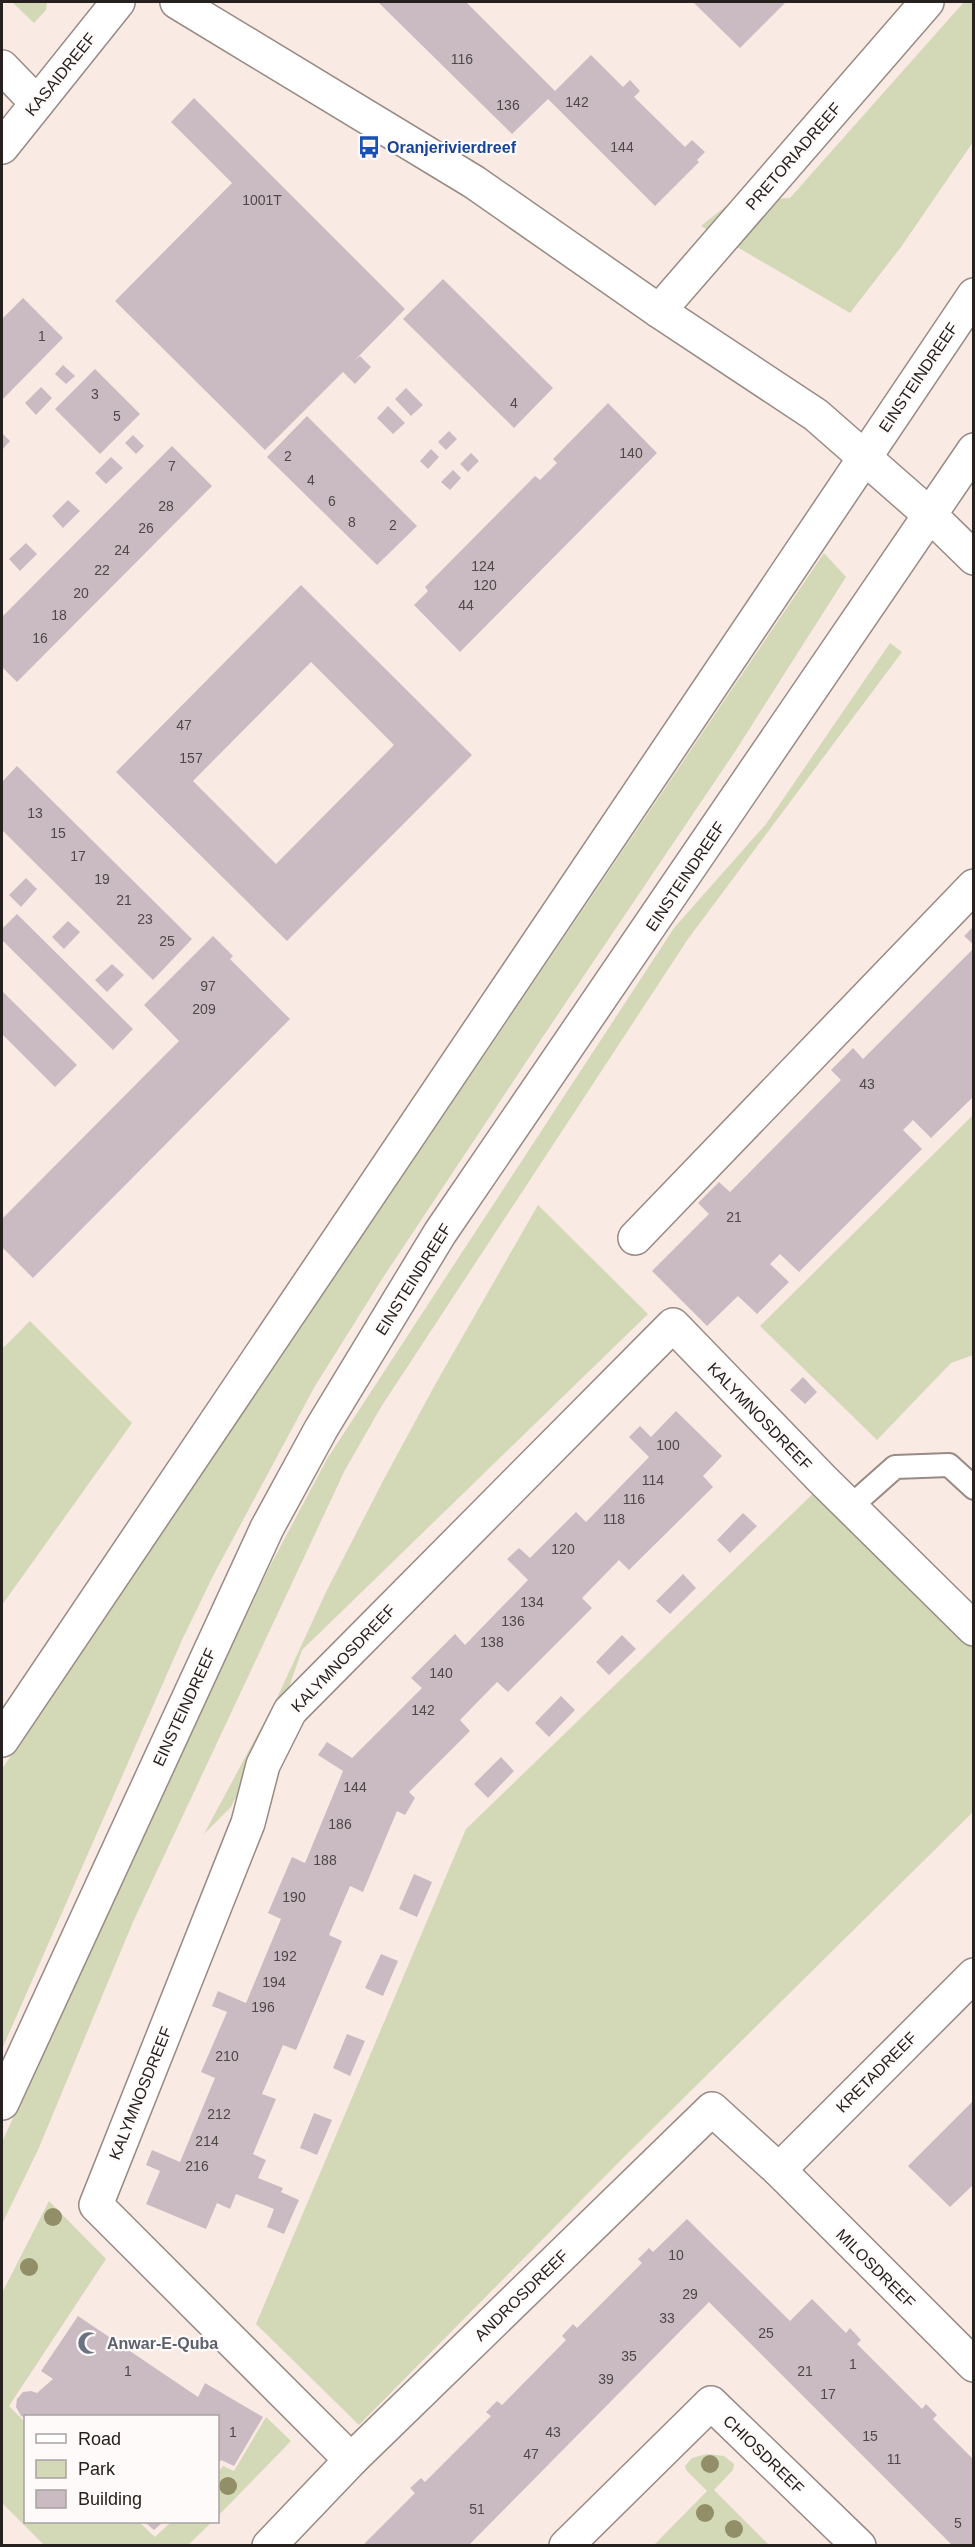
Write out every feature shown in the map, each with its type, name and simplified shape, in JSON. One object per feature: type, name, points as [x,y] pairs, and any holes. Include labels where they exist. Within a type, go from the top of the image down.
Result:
[{"type":"street","name":"KASAIDREEF","points":[[2,147],[118,2]]},
{"type":"street","points":[[177,2],[474,182],[816,415],[930,515],[974,558]]},
{"type":"street","name":"PRETORIADREEF","points":[[659,310],[927,2]]},
{"type":"street","points":[[2,67],[37,104]]},
{"type":"street","name":"EINSTEINDREEF","points":[[2,1740],[974,295]]},
{"type":"street","name":"EINSTEINDREEF","points":[[2,2103],[267,1528],[321,1429],[440,1233],[974,450]]},
{"type":"street","points":[[635,1238],[974,886]]},
{"type":"street","name":"KALYMNOSDREEF","points":[[351,2460],[96,2205],[248,1822],[263,1765],[290,1711],[673,1325],[850,1507],[974,1629]]},
{"type":"street","name":"KRETADREEF","points":[[779,2170],[974,1975]]},
{"type":"street","name":"ANDROSDREEF","points":[[268,2546],[351,2460],[712,2109],[779,2170]]},
{"type":"street","name":"MILOSDREEF","points":[[779,2170],[974,2365]]},
{"type":"street","name":"CHIOSDREEF","points":[[566,2546],[711,2403],[859,2546]]},
{"type":"lane","points":[[850,1507],[895,1467],[949,1466],[974,1488]]},
{"type":"green space","points":[[12,2],[47,3],[46,10],[34,23]]},
{"type":"green space","points":[[964,2],[973,2],[973,142],[901,247],[850,313],[701,226],[731,202],[790,198]]},
{"type":"green space","points":[[824,553],[846,577],[736,750],[382,1279],[315,1386],[214,1574],[182,1640],[2,2049],[2,1769]]},
{"type":"green space","points":[[890,643],[902,652],[688,939],[381,1407],[345,1470],[133,1922],[38,2150],[2,2224],[2,2142],[215,1680],[269,1568],[327,1459],[674,928],[766,824]]},
{"type":"green space","points":[[973,1115],[973,1355],[951,1363],[877,1440],[760,1326]]},
{"type":"green space","points":[[538,1205],[648,1314],[302,1650],[283,1704],[231,1807],[204,1834],[277,1698],[327,1590],[384,1479]]},
{"type":"green space","points":[[30,1321],[132,1423],[2,1605],[2,1349]]},
{"type":"green space","points":[[822,1485],[973,1642],[973,1812],[624,2157],[359,2425],[256,2324],[466,1829]]},
{"type":"green space","points":[[49,2201],[106,2259],[9,2406],[24,2421],[24,2523],[140,2523],[155,2537],[170,2523],[211,2523],[188,2545],[44,2545],[2,2503],[2,2293]]},
{"type":"green space","points":[[266,2417],[291,2441],[219,2515],[219,2471],[223,2466],[234,2471]]},
{"type":"green space","points":[[707,2454],[724,2456],[734,2464],[733,2470],[714,2490],[769,2545],[654,2545],[707,2491],[686,2470],[685,2466],[692,2458]]},
{"type":"building","points":[[378,2],[466,2],[555,91],[591,55],[623,87],[630,80],[640,91],[634,97],[685,147],[692,140],[705,152],[697,160],[699,162],[655,206],[548,99],[512,134]]},
{"type":"building","points":[[693,2],[786,2],[740,48]]},
{"type":"building","points":[[194,98],[405,309],[354,361],[360,356],[371,367],[355,384],[343,372],[265,450],[115,301],[232,183],[171,122]]},
{"type":"building","points":[[443,279],[553,388],[514,428],[403,319]]},
{"type":"building","points":[[23,298],[63,338],[2,400],[2,319]]},
{"type":"building","points":[[63,365],[75,376],[66,384],[55,374]]},
{"type":"building","points":[[95,369],[140,414],[100,454],[55,409]]},
{"type":"building","points":[[41,387],[52,398],[36,415],[25,403]]},
{"type":"building","points":[[406,388],[423,405],[411,416],[395,399]]},
{"type":"building","points":[[608,403],[657,453],[460,652],[414,605],[428,591],[425,587],[535,476],[540,480],[557,463],[553,459]]},
{"type":"building","points":[[388,406],[405,423],[393,434],[377,418]]},
{"type":"building","points":[[307,416],[417,526],[377,565],[267,457]]},
{"type":"building","points":[[449,431],[457,439],[446,450],[438,442]]},
{"type":"building","points":[[2,433],[10,441],[2,450]]},
{"type":"building","points":[[133,435],[144,446],[136,454],[125,443]]},
{"type":"building","points":[[172,446],[212,486],[17,682],[2,667],[2,617]]},
{"type":"building","points":[[431,449],[439,457],[428,469],[420,461]]},
{"type":"building","points":[[471,453],[479,461],[468,472],[460,464]]},
{"type":"building","points":[[111,457],[123,468],[106,484],[95,473]]},
{"type":"building","points":[[453,470],[461,478],[450,490],[441,482]]},
{"type":"building","points":[[68,500],[80,511],[63,528],[52,516]]},
{"type":"building","points":[[26,543],[37,554],[20,571],[9,559]]},
{"type":"building","points":[[301,585],[472,755],[287,941],[116,772]],"holes":[[[311,662],[394,745],[276,864],[193,781]]]},
{"type":"building","points":[[17,766],[192,939],[153,980],[2,830],[2,782]]},
{"type":"building","points":[[26,878],[37,889],[21,907],[9,895]]},
{"type":"building","points":[[17,914],[133,1029],[113,1050],[2,940],[2,929]]},
{"type":"building","points":[[68,921],[80,932],[64,949],[52,937]]},
{"type":"building","points":[[974,926],[974,945],[964,936]]},
{"type":"building","points":[[213,936],[233,956],[230,959],[290,1019],[33,1278],[2,1247],[2,1219],[179,1041],[144,1005]]},
{"type":"building","points":[[974,948],[974,1096],[931,1138],[913,1120],[903,1130],[922,1149],[799,1272],[780,1254],[770,1264],[789,1282],[757,1314],[738,1296],[707,1326],[652,1271],[709,1214],[698,1203],[719,1182],[730,1192],[841,1080],[831,1070],[853,1048],[863,1059]]},
{"type":"building","points":[[112,964],[124,975],[107,992],[95,980]]},
{"type":"building","points":[[2,991],[77,1065],[55,1087],[2,1034]]},
{"type":"building","points":[[803,1377],[817,1392],[805,1404],[790,1390]]},
{"type":"building","points":[[676,1411],[722,1456],[703,1476],[713,1487],[629,1570],[619,1560],[582,1598],[592,1608],[508,1692],[497,1682],[460,1720],[470,1731],[409,1792],[415,1798],[405,1815],[397,1811],[363,1892],[350,1886],[329,1935],[342,1941],[296,2050],[283,2045],[262,2094],[276,2099],[253,2154],[266,2160],[258,2178],[283,2188],[281,2192],[299,2200],[284,2234],[267,2227],[274,2209],[236,2194],[230,2209],[217,2203],[206,2229],[146,2204],[160,2171],[146,2165],[152,2150],[180,2162],[215,2078],[201,2072],[227,2012],[212,2006],[218,1991],[246,2003],[281,1919],[268,1913],[292,1857],[305,1863],[343,1771],[318,1755],[327,1742],[352,1758],[422,1688],[411,1678],[455,1634],[465,1645],[528,1580],[507,1559],[519,1548],[530,1558],[576,1512],[586,1522],[649,1457],[629,1437],[640,1426],[651,1437]]},
{"type":"building","points":[[743,1513],[757,1526],[730,1553],[717,1540]]},
{"type":"building","points":[[683,1574],[696,1588],[670,1614],[656,1601]]},
{"type":"building","points":[[622,1635],[636,1649],[609,1675],[596,1662]]},
{"type":"building","points":[[561,1696],[575,1710],[549,1737],[535,1723]]},
{"type":"building","points":[[501,1757],[514,1771],[488,1798],[474,1784]]},
{"type":"building","points":[[414,1874],[432,1882],[417,1917],[399,1909]]},
{"type":"building","points":[[381,1954],[398,1961],[383,1996],[365,1988]]},
{"type":"building","points":[[347,2034],[365,2041],[350,2076],[333,2068]]},
{"type":"building","points":[[974,2100],[974,2184],[950,2207],[908,2166]]},
{"type":"building","points":[[314,2113],[332,2120],[317,2155],[300,2148]]},
{"type":"building","points":[[687,2219],[790,2321],[812,2299],[846,2333],[850,2328],[861,2340],[857,2344],[922,2409],[926,2404],[937,2415],[933,2419],[974,2460],[974,2546],[953,2546],[709,2302],[468,2546],[362,2546],[415,2493],[410,2488],[421,2478],[425,2482],[491,2416],[486,2412],[497,2401],[502,2405],[566,2340],[562,2336],[573,2324],[577,2328],[642,2263],[638,2259],[649,2248],[653,2252]]},
{"type":"building","name":"Anwar-E-Quba","points":[[78,2316],[198,2397],[205,2383],[263,2417],[234,2466],[221,2460],[219,2463],[219,2415],[21,2416],[16,2407],[17,2399],[23,2392],[37,2393],[53,2379],[41,2371]]},
{"type":"building","points":[[146,2523],[162,2523],[154,2530]]},
{"type":"place","name":"Oranjerivierdreef","points":[[369,147]]},
{"type":"place","name":"Anwar-E-Quba","points":[[89,2343]]}]
